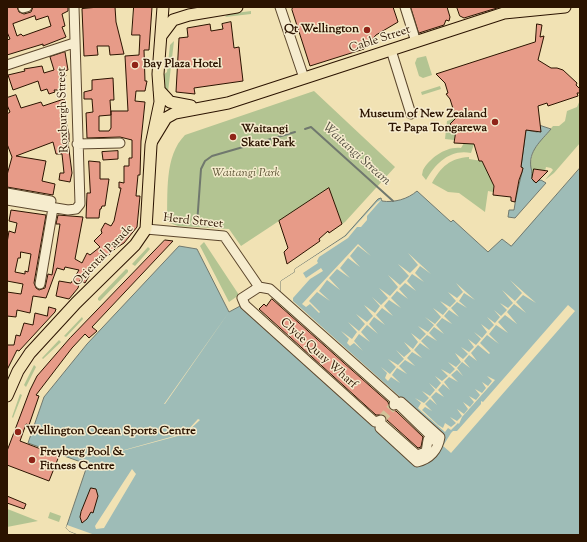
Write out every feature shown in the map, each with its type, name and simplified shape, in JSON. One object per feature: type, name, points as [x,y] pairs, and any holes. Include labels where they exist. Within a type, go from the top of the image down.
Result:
[{"type":"main road","name":"Oriental Parade","points":[[7,396],[18,371],[30,353],[76,303],[135,245],[146,229],[152,141],[160,107],[158,74],[163,7]]},
{"type":"main road","points":[[194,7],[201,11],[208,12]]},
{"type":"main road","points":[[160,37],[173,20],[237,7]]},
{"type":"main road","name":"Cable Street","points":[[152,141],[164,121],[170,115],[228,103],[504,13],[565,7]]},
{"type":"main road","name":"Cable Street","points":[[159,90],[165,98],[173,103],[205,108]]},
{"type":"street","name":"Roxburgh Street","points":[[74,7],[80,204],[75,209]]},
{"type":"street","points":[[280,7],[304,78]]},
{"type":"street","points":[[405,7],[416,42]]},
{"type":"street","points":[[7,65],[74,43]]},
{"type":"street","points":[[391,50],[411,114]]},
{"type":"street","points":[[77,144],[120,143]]},
{"type":"street","points":[[7,199],[51,202],[75,209]]},
{"type":"street","points":[[7,199],[53,208],[75,209]]},
{"type":"street","points":[[40,284],[53,208]]},
{"type":"street","name":"Herd Street","points":[[146,229],[224,236],[259,287]]},
{"type":"street","name":"Clyde Quay Wharf","points":[[382,423],[375,422],[244,305],[246,296],[259,287],[267,288],[395,400],[394,405]]},
{"type":"street","points":[[401,402],[440,437],[439,446],[426,460],[417,462],[380,428],[382,423],[417,455],[426,452],[428,440],[432,440],[432,437],[398,405],[401,402]]},
{"type":"green space","points":[[251,11],[251,14],[225,17],[228,14]]},
{"type":"green space","points":[[174,41],[168,92],[163,85],[163,75],[167,72],[170,45]]},
{"type":"green space","points":[[426,56],[432,75],[423,78],[419,76],[415,63],[417,58]]},
{"type":"green space","points":[[440,86],[441,89],[422,95],[421,92]]},
{"type":"green space","name":"Waitangi Park","points":[[314,91],[395,167],[345,222],[342,224],[329,188],[241,246],[229,229],[178,226],[167,222],[168,176],[170,164],[178,144],[185,135]]},
{"type":"green space","points":[[580,100],[580,143],[554,173],[545,180],[553,170],[551,168],[546,167],[545,171],[532,179],[530,177],[530,165],[536,145],[553,126],[559,126],[565,121],[567,111],[577,107]]},
{"type":"green space","points":[[456,118],[450,124],[456,130],[454,140],[445,139],[447,121]]},
{"type":"green space","points":[[464,143],[474,144],[471,153],[463,152],[450,155],[434,168],[426,180],[422,175],[423,170],[434,157],[450,149],[461,148]]},
{"type":"green space","points":[[469,157],[469,159],[482,161],[494,186],[493,192],[488,191],[485,212],[459,193],[448,192],[432,183],[439,172],[451,161]]},
{"type":"green space","points":[[204,242],[239,295],[229,302],[200,246]]},
{"type":"green space","points":[[148,247],[150,249],[135,266],[132,264]]},
{"type":"green space","points":[[126,269],[128,272],[100,301],[98,300],[98,298]]},
{"type":"green space","points":[[82,317],[83,319],[66,337],[64,336]]},
{"type":"green space","points":[[59,340],[61,342],[43,359],[42,358]]},
{"type":"green space","points":[[34,365],[36,367],[26,387],[24,385]]},
{"type":"green space","points":[[20,394],[22,395],[13,418],[12,417]]},
{"type":"green space","points":[[7,509],[10,510],[38,521],[7,527]]},
{"type":"green space","points":[[50,512],[61,516],[59,522],[48,518]]},
{"type":"water","points":[[539,125],[551,129],[539,142],[531,156],[532,177],[534,182],[541,180],[546,183],[515,218],[508,217],[509,210],[514,210],[523,168],[521,167],[526,130],[537,132]]},
{"type":"water","points":[[580,168],[580,535],[79,535],[69,531],[66,528],[87,466],[86,462],[81,462],[28,443],[44,397],[87,344],[179,246],[197,249],[229,312],[242,305],[417,462],[439,446],[290,302],[291,301],[281,293],[281,281],[295,272],[295,269],[345,236],[378,199],[381,198],[382,201],[396,201],[417,191],[451,222],[453,220],[488,252],[502,239],[511,246]]},
{"type":"pier","points":[[382,199],[367,216],[367,220],[361,227],[357,227],[348,238],[319,257],[317,261],[318,263],[303,273],[306,278],[321,268],[323,271],[310,279],[293,298],[293,301],[418,413],[440,437],[281,293],[281,281],[295,272],[295,269],[346,236],[377,202]]},
{"type":"pier","points":[[358,244],[371,256],[358,246],[350,256],[360,267],[348,258],[340,268],[350,278],[337,269],[329,278],[340,290],[327,280],[319,291],[330,301],[317,292],[309,301],[320,312],[319,313],[310,304],[306,307],[302,304]]},
{"type":"pier","points":[[408,253],[431,274],[420,266],[415,273],[424,282],[412,274],[407,281],[416,291],[405,283],[399,289],[408,299],[397,291],[391,298],[401,308],[389,300],[384,306],[393,316],[382,308],[376,315],[385,325],[374,317],[369,324],[378,334],[367,325],[361,332],[370,342],[359,334],[354,341],[363,351],[354,343],[350,346],[347,343],[349,339],[341,331],[352,339],[357,332],[348,322],[359,331],[365,324],[356,314],[367,322],[373,316],[364,305],[375,313],[380,306],[372,297],[381,305],[388,298],[379,288],[390,296],[398,287],[388,275],[400,285],[409,276],[398,264],[410,273],[418,265]]},
{"type":"pier","points":[[510,280],[536,303],[523,295],[516,302],[526,313],[514,304],[507,312],[517,324],[505,315],[498,322],[508,333],[496,325],[489,334],[499,344],[487,335],[480,343],[490,353],[489,354],[478,345],[471,353],[477,361],[469,355],[464,361],[470,368],[462,362],[457,368],[463,376],[457,370],[451,375],[458,382],[449,377],[444,382],[450,390],[443,384],[438,390],[444,397],[436,392],[431,397],[437,405],[430,399],[425,404],[432,411],[425,407],[422,410],[438,425],[443,428],[445,423],[451,427],[456,423],[450,417],[457,421],[462,416],[457,409],[464,414],[468,409],[463,402],[470,407],[474,402],[469,396],[476,400],[480,395],[475,389],[482,393],[486,388],[482,382],[488,386],[492,381],[487,376],[495,380],[462,417],[459,424],[458,423],[451,430],[448,428],[445,432],[418,408],[421,403],[415,398],[424,403],[429,398],[422,391],[430,396],[435,390],[429,383],[436,389],[441,383],[435,376],[442,381],[448,376],[441,369],[450,374],[455,369],[448,362],[456,367],[461,362],[455,353],[463,359],[468,354],[461,347],[469,352],[474,347],[468,339],[476,345],[481,339],[474,332],[482,338],[487,332],[481,324],[489,330],[494,325],[487,317],[495,323],[500,317],[494,310],[501,316],[507,310],[500,303],[508,308],[513,303],[502,290],[515,301],[522,293]]},
{"type":"pier","points":[[456,283],[475,300],[464,293],[459,301],[467,308],[457,302],[451,308],[459,317],[449,310],[444,316],[452,324],[442,318],[436,325],[444,334],[434,327],[429,333],[437,341],[427,335],[421,341],[430,350],[420,343],[414,350],[422,358],[412,352],[407,358],[415,366],[405,360],[399,366],[407,374],[397,368],[392,375],[400,383],[391,377],[388,381],[385,378],[387,373],[381,367],[390,374],[396,367],[388,359],[398,365],[404,359],[396,350],[404,357],[411,351],[404,342],[413,349],[418,342],[411,333],[420,340],[426,334],[418,326],[428,332],[434,325],[425,317],[435,324],[441,317],[433,308],[443,315],[448,309],[440,301],[450,307],[456,301],[448,292],[457,298],[463,292]]},
{"type":"pier","points":[[568,305],[575,311],[451,453],[443,446],[451,433],[453,431],[457,431],[481,404],[481,401],[483,402]]},
{"type":"pier","points":[[229,312],[165,404],[164,404]]},
{"type":"pier","points":[[198,419],[200,420],[185,434],[81,462],[185,433]]},
{"type":"pier","points":[[132,469],[136,474],[104,528],[96,529],[95,526]]},
{"type":"pier","points":[[67,525],[95,535],[79,535],[69,531],[66,528]]},
{"type":"building","points":[[7,7],[17,7],[19,12],[24,14],[31,12],[33,7],[68,7],[68,11],[62,14],[65,26],[62,27],[66,37],[43,46],[43,44],[7,55],[7,40],[10,39],[7,32]],"holes":[[[35,16],[36,20],[48,16],[51,26],[23,36],[21,34],[17,36],[13,24]]]},
{"type":"building","points":[[115,7],[116,22],[124,54],[110,55],[109,46],[97,46],[98,55],[84,56],[82,9]]},
{"type":"building","points":[[134,7],[152,7],[149,50],[144,50],[145,81],[147,81],[145,91],[136,91],[135,101],[145,102],[141,141],[140,175],[138,175],[136,196],[140,196],[137,227],[124,243],[116,248],[102,262],[99,259],[85,283],[80,280],[78,288],[69,299],[56,296],[59,281],[71,283],[79,270],[65,267],[64,270],[57,268],[46,298],[33,296],[30,313],[17,310],[16,317],[7,316],[7,292],[21,294],[23,284],[7,281],[7,243],[9,231],[15,233],[17,223],[9,221],[11,210],[46,215],[34,283],[36,288],[39,290],[45,288],[48,274],[52,275],[60,224],[56,224],[58,215],[83,217],[75,259],[82,263],[87,253],[90,255],[100,247],[94,241],[102,233],[101,230],[105,223],[111,226],[114,221],[121,188],[119,188],[119,182],[124,183],[124,166],[129,166],[129,158],[132,158],[132,140],[120,137],[87,138],[86,113],[93,112],[92,99],[84,99],[84,92],[92,90],[92,80],[113,78],[114,100],[110,100],[111,115],[111,111],[128,111],[125,56],[139,55],[140,35],[132,35]],"holes":[[[111,115],[111,128],[109,131],[99,131],[99,116]],[[21,252],[31,254],[28,272],[25,271],[25,274],[15,272]]]},
{"type":"building","points":[[293,7],[393,7],[398,22],[376,35],[364,49],[310,66],[292,10]]},
{"type":"building","points":[[411,7],[447,7],[450,17],[449,21],[446,20],[444,25],[419,33]]},
{"type":"building","points":[[457,7],[497,8],[464,18],[460,16]]},
{"type":"building","points":[[231,22],[234,48],[239,47],[243,81],[194,88],[195,94],[176,92],[179,38],[188,37],[187,28],[210,24],[211,31],[223,29],[222,24]]},
{"type":"building","name":"Museum of New Zealand Te Papa Tongarewa","points":[[537,24],[542,25],[540,37],[544,36],[538,60],[551,68],[563,70],[577,83],[576,85],[580,89],[580,93],[577,93],[578,96],[548,106],[547,103],[538,106],[541,132],[526,130],[521,167],[523,168],[515,202],[511,201],[511,197],[493,195],[494,186],[482,161],[479,161],[474,144],[454,143],[456,130],[450,124],[456,118],[450,99],[446,94],[448,93],[445,83],[436,74],[535,42]]},
{"type":"building","points":[[65,52],[68,70],[64,71],[66,76],[62,77],[63,90],[54,90],[55,92],[49,94],[47,89],[41,91],[38,81],[13,90],[8,75],[25,71],[24,69],[42,66],[44,73],[54,70],[50,57]]},
{"type":"building","points":[[16,95],[21,108],[41,102],[43,106],[64,99],[66,105],[62,106],[69,134],[68,142],[72,173],[70,182],[59,180],[60,173],[64,173],[62,154],[56,154],[53,142],[16,156],[46,161],[42,181],[55,184],[53,195],[7,187],[7,175],[12,157],[7,144],[7,114],[10,112],[7,105],[7,98]]},
{"type":"building","points":[[118,151],[118,159],[103,160],[102,152]]},
{"type":"building","points":[[89,161],[100,162],[100,179],[109,179],[105,206],[102,206],[100,209],[99,218],[86,218],[87,193],[90,193]]},
{"type":"building","points":[[534,169],[548,171],[536,183],[532,179]]},
{"type":"building","points":[[329,188],[342,224],[329,233],[328,231],[319,239],[320,241],[287,264],[284,252],[288,248],[279,221]]},
{"type":"building","points":[[165,240],[173,241],[92,327],[97,331],[89,338],[85,334],[72,348],[36,395],[39,396],[29,425],[26,424],[20,441],[59,456],[49,481],[7,465],[7,451],[30,390],[37,376],[70,338]]},
{"type":"building","points":[[272,299],[388,402],[390,409],[396,411],[423,437],[421,447],[418,448],[387,420],[385,415],[376,415],[259,309],[264,304],[266,306]]},
{"type":"building","points":[[49,307],[56,309],[55,312],[19,351],[17,350],[7,370],[7,345],[14,345],[16,335],[20,336],[24,323],[33,325],[35,313],[47,316]]},
{"type":"building","points":[[91,488],[96,489],[98,496],[93,513],[91,512],[87,519],[82,523],[80,517],[81,512]]},
{"type":"building","points":[[7,496],[26,504],[24,509],[7,503]]},
{"type":"waterway","name":"Waitangi Stream","points":[[305,129],[311,127],[393,201]]},
{"type":"waterway","name":"Waitangi Stream","points":[[197,224],[201,169],[205,161],[212,156],[295,132]]},
{"type":"tunnel","points":[[381,420],[394,405]]},
{"type":"place","name":"Qt Wellington","points":[[367,30]]},
{"type":"place","name":"Bay Plaza Hotel","points":[[135,65]]},
{"type":"place","name":"Museum of New Zealand Te Papa Tongarewa","points":[[495,122]]},
{"type":"place","name":"Waitangi Skate Park","points":[[233,137]]},
{"type":"place","name":"Wellington Ocean Sports Centre","points":[[18,432]]},
{"type":"place","name":"Freyberg Pool & Fitness Centre","points":[[32,460]]}]
